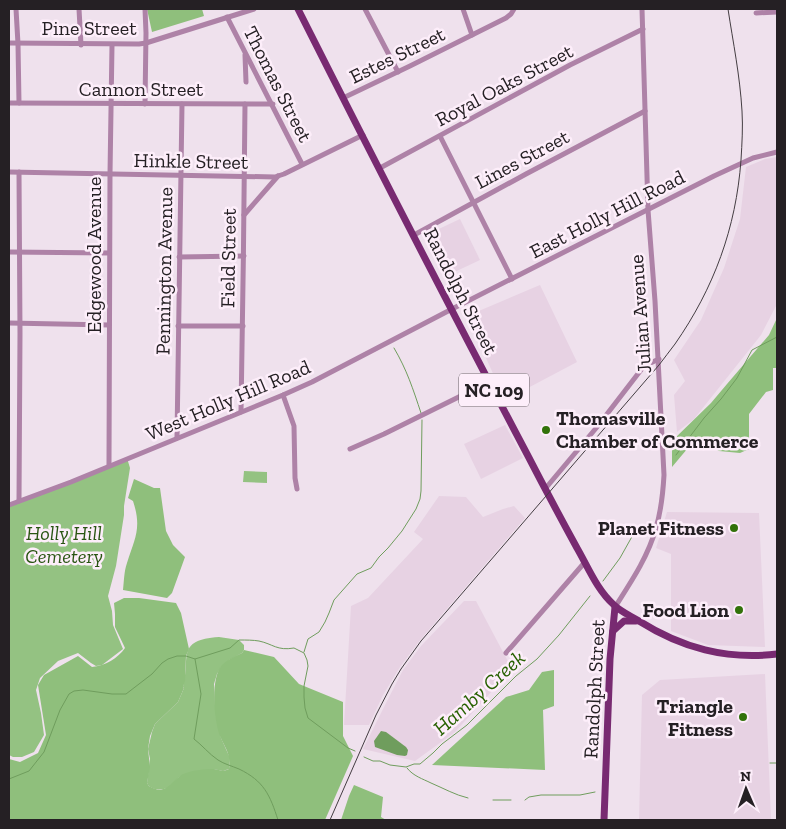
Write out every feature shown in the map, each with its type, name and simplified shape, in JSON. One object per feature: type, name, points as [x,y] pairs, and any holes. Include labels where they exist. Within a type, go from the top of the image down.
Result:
[{"type":"main road","name":"Randolph Street","points":[[298,9],[545,489],[605,596],[615,607],[610,659],[604,820]]},
{"type":"main road","points":[[615,607],[675,641],[702,650],[746,656],[777,654]]},
{"type":"main road","points":[[613,631],[624,621],[639,621]]},
{"type":"street","points":[[16,9],[19,103]]},
{"type":"street","points":[[79,9],[81,44]]},
{"type":"street","points":[[144,104],[145,9]]},
{"type":"street","name":"Pine Street","points":[[9,43],[112,45],[146,43],[254,9]]},
{"type":"street","points":[[366,9],[398,72]]},
{"type":"street","points":[[463,9],[472,35]]},
{"type":"street","name":"Estes Street","points":[[343,98],[506,18],[514,9]]},
{"type":"street","name":"Julian Avenue","points":[[615,607],[636,574],[652,540],[662,501],[664,475],[648,210],[642,9]]},
{"type":"street","points":[[756,13],[777,12]]},
{"type":"street","name":"Thomas Street","points":[[228,17],[302,164]]},
{"type":"street","name":"Royal Oaks Street","points":[[380,168],[643,29]]},
{"type":"street","name":"Edgewood Avenue","points":[[109,465],[109,253],[112,45]]},
{"type":"street","points":[[245,52],[246,82]]},
{"type":"street","name":"Cannon Street","points":[[9,103],[273,104]]},
{"type":"street","name":"Pennington Avenue","points":[[177,438],[182,104]]},
{"type":"street","name":"Field Street","points":[[241,412],[245,104]]},
{"type":"street","name":"Lines Street","points":[[414,235],[645,111]]},
{"type":"street","name":"Hinkle Street","points":[[9,172],[272,177],[279,176],[363,135]]},
{"type":"street","points":[[440,136],[512,279]]},
{"type":"street","name":"East Holly Hill Road","points":[[452,309],[741,163],[777,152]]},
{"type":"street","points":[[19,172],[19,501]]},
{"type":"street","points":[[244,215],[279,176]]},
{"type":"street","points":[[9,252],[109,253]]},
{"type":"street","points":[[179,256],[244,256]]},
{"type":"street","name":"West Holly Hill Road","points":[[9,505],[283,395],[452,309]]},
{"type":"street","points":[[9,323],[109,325]]},
{"type":"street","points":[[178,326],[242,326]]},
{"type":"street","points":[[545,489],[597,427],[644,366],[658,359]]},
{"type":"street","points":[[350,449],[490,382]]},
{"type":"street","points":[[283,395],[294,426],[297,489]]},
{"type":"street","points":[[506,653],[585,562]]},
{"type":"shaded area","points":[[147,9],[202,9],[204,16],[152,32]]},
{"type":"shaded area","points":[[777,157],[777,304],[761,335],[694,419],[677,432],[674,395],[685,381],[674,360],[701,320],[724,268],[740,219],[746,167],[765,159]]},
{"type":"shaded area","points":[[460,219],[480,260],[446,276],[426,235]]},
{"type":"shaded area","points":[[540,285],[577,362],[505,400],[467,316]]},
{"type":"shaded area","points":[[777,318],[777,368],[773,368],[773,390],[766,392],[749,414],[749,449],[740,453],[719,451],[701,441],[693,442],[672,467],[672,441],[711,403],[769,335]]},
{"type":"shaded area","points":[[505,425],[523,458],[481,479],[464,444]]},
{"type":"shaded area","points":[[134,479],[154,488],[160,488],[166,531],[173,545],[185,557],[172,593],[167,598],[123,590],[125,569],[135,540],[137,526],[136,510],[133,501],[128,498]]},
{"type":"shaded area","points":[[439,496],[466,497],[483,517],[514,506],[525,518],[421,639],[400,667],[383,695],[369,725],[344,725],[351,606],[368,598],[423,539],[414,532]]},
{"type":"shaded area","points":[[667,512],[759,513],[765,647],[708,645],[671,631],[671,554],[656,548]]},
{"type":"shaded area","points":[[124,598],[176,603],[181,613],[189,649],[186,656],[184,688],[178,702],[155,724],[150,736],[148,749],[150,767],[147,783],[149,786],[161,790],[169,786],[181,775],[189,772],[203,769],[223,771],[229,769],[229,756],[220,736],[216,720],[214,700],[216,679],[222,665],[244,650],[274,657],[299,684],[343,702],[343,736],[353,756],[325,820],[9,820],[9,759],[20,762],[38,753],[46,735],[38,685],[44,675],[78,656],[92,667],[106,663],[122,652],[125,648],[115,627],[114,603]]},
{"type":"shaded area","points":[[464,601],[476,601],[512,669],[455,732],[415,761],[363,749],[403,670],[421,646]]},
{"type":"shaded area","points":[[554,670],[554,706],[543,710],[545,770],[432,765],[506,697],[529,690],[542,672]]},
{"type":"shaded area","points":[[765,674],[771,820],[639,820],[642,695],[660,680]]},
{"type":"shaded area","points":[[381,731],[386,732],[406,747],[408,750],[407,755],[397,755],[375,747],[374,741]]},
{"type":"shaded area","points":[[354,785],[383,797],[381,817],[386,820],[341,820]]},
{"type":"green space","name":"Holly Hill Cemetery","points":[[127,458],[130,468],[124,515],[116,566],[108,596],[113,625],[123,649],[102,665],[96,666],[78,653],[58,661],[40,678],[36,690],[44,735],[34,752],[22,757],[13,757],[9,755],[9,505]]},
{"type":"green space","points":[[244,471],[267,472],[267,483],[243,482]]},
{"type":"green space","points":[[219,637],[239,640],[244,645],[242,653],[221,667],[214,684],[215,706],[221,738],[230,758],[229,769],[223,771],[213,769],[179,777],[168,788],[154,789],[147,783],[150,759],[148,749],[155,724],[178,702],[184,688],[186,659],[190,646],[205,639]]},
{"type":"waterway","name":"Hamby Creek","points":[[676,455],[737,378],[752,350],[777,337]]},
{"type":"waterway","points":[[394,348],[406,372],[421,413]]},
{"type":"waterway","points":[[304,652],[308,639],[319,632],[325,622],[334,600],[357,574],[371,568],[402,531],[416,509],[421,491],[422,420]]},
{"type":"waterway","name":"Hamby Creek","points":[[603,581],[620,558],[634,533]]},
{"type":"waterway","name":"Hamby Creek","points":[[364,757],[390,765],[406,767],[420,764],[467,725],[516,676],[537,659],[590,596]]},
{"type":"waterway","name":"Hamby Creek","points":[[9,779],[29,771],[44,752],[60,710],[69,694],[74,691],[83,690],[126,694],[168,659],[177,656],[195,659],[230,648],[239,640],[259,641],[279,648],[294,648],[304,653],[308,666],[304,686],[305,708],[308,718],[348,748],[355,751]]},
{"type":"waterway","points":[[195,659],[201,694],[194,739],[218,760],[239,769],[255,779],[269,796],[278,820]]},
{"type":"waterway","points":[[770,763],[777,763]]},
{"type":"waterway","points":[[407,768],[421,779],[468,798]]},
{"type":"waterway","points":[[525,800],[529,797],[541,795],[580,795],[595,792]]},
{"type":"waterway","points":[[493,800],[511,800]]},
{"type":"railway","points":[[330,820],[376,715],[401,669],[421,641],[659,365],[689,323],[712,279],[721,256],[734,210],[741,160],[741,98],[728,9]]},
{"type":"place","name":"Thomasville Chamber of Commerce","points":[[546,430]]},
{"type":"place","name":"Planet Fitness","points":[[734,528]]},
{"type":"place","name":"Food Lion","points":[[739,610]]},
{"type":"place","name":"Triangle Fitness","points":[[743,717]]}]
